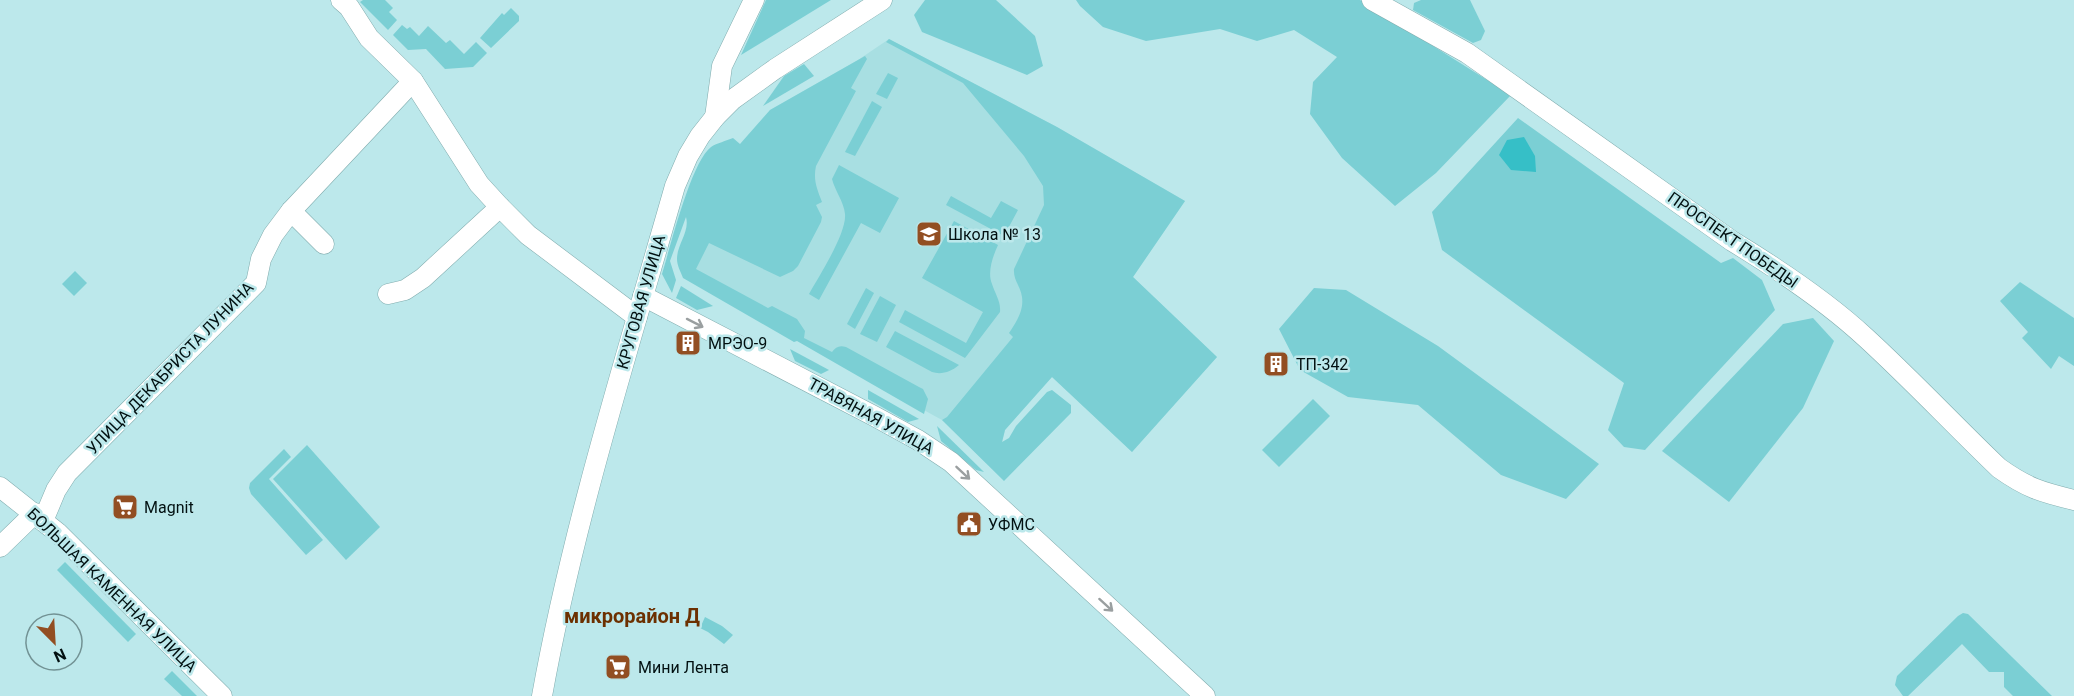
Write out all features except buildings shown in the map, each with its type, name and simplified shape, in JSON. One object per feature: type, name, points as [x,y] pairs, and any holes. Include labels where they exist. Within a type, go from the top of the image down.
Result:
[{"type":"street","points":[[341,0],[369,38],[413,81],[479,184],[500,207],[528,235],[637,317]]},
{"type":"street","points":[[715,117],[722,66],[754,0]]},
{"type":"street","name":"КРУГОВАЯ УЛИЦА","points":[[542,696],[564,594],[612,401],[675,186],[687,156],[715,117],[750,85],[882,0]]},
{"type":"street","name":"ПРОСПЕКТ ПОБЕДЫ","points":[[1372,0],[1467,53],[1835,312],[1864,336],[1999,468],[2016,481],[2035,490],[2074,500]]},
{"type":"street","name":"УЛИЦА ДЕКАБРИСТА ЛУНИНА","points":[[0,547],[39,517],[67,473],[256,283],[261,259],[273,235],[291,212],[413,81]]},
{"type":"street","points":[[388,294],[405,290],[423,278],[500,207]]},
{"type":"street","points":[[291,212],[324,244]]},
{"type":"street","name":"ТРАВЯНАЯ УЛИЦА","points":[[643,296],[874,416],[918,440],[951,462],[1204,696]]},
{"type":"street","name":"БОЛЬШАЯ КАМЕННАЯ УЛИЦА","points":[[0,487],[39,517],[222,696]]},
{"type":"shaded area","points":[[385,0],[393,8],[389,12],[397,20],[388,30],[360,2]]},
{"type":"shaded area","points":[[766,0],[831,0],[741,55]]},
{"type":"shaded area","points":[[925,0],[996,0],[1035,36],[1043,66],[1027,75],[922,32],[914,15]]},
{"type":"shaded area","points":[[1076,0],[1360,0],[1511,95],[1436,173],[1395,206],[1342,158],[1310,114],[1313,82],[1337,57],[1294,30],[1257,41],[1220,29],[1146,41],[1103,27]]},
{"type":"shaded area","points":[[1421,0],[1470,0],[1485,31],[1481,40],[1473,43],[1413,10],[1414,3]]},
{"type":"shaded area","points":[[511,8],[519,16],[519,21],[491,48],[480,38],[502,13],[504,15]]},
{"type":"shaded area","points":[[402,25],[407,29],[410,27],[419,36],[428,26],[446,43],[450,40],[464,54],[476,42],[487,53],[473,67],[445,69],[426,49],[408,50],[393,35]]},
{"type":"shaded area","name":"Школа № 13","points":[[889,39],[1057,127],[1185,201],[1133,277],[1217,357],[1132,452],[1052,377],[1005,430],[1002,443],[986,463],[942,420],[829,358],[686,267],[770,110],[858,60]]},
{"type":"shaded area","points":[[889,39],[1057,127],[1185,201],[1133,277],[1217,357],[1132,452],[1052,377],[1005,430],[1002,442],[1009,438],[1016,426],[1047,392],[1052,390],[1071,405],[1071,413],[1004,481],[942,420],[947,417],[1013,337],[1009,333],[1022,307],[1021,293],[1014,269],[1044,205],[1043,186],[1024,156],[963,83],[886,42]]},
{"type":"shaded area","points":[[865,56],[867,59],[851,88],[856,91],[816,166],[815,180],[822,202],[816,205],[822,217],[798,266],[780,277],[709,243],[696,269],[768,308],[772,306],[797,319],[805,331],[804,338],[832,352],[838,347],[846,347],[923,389],[928,399],[924,414],[683,278],[677,259],[686,228],[686,217],[670,261],[676,280],[672,293],[662,274],[689,187],[703,156],[711,147],[733,138],[740,144],[770,110]]},
{"type":"shaded area","points":[[804,64],[814,76],[763,106],[784,76]]},
{"type":"shaded area","points":[[888,73],[898,78],[887,99],[876,94]]},
{"type":"shaded area","points":[[872,101],[882,107],[855,156],[845,152]]},
{"type":"shaded area","points":[[1518,118],[1721,263],[1733,258],[1762,280],[1775,310],[1645,450],[1624,447],[1608,430],[1624,383],[1442,250],[1432,212]]},
{"type":"shaded area","points":[[1524,137],[1535,156],[1536,172],[1511,170],[1499,155],[1507,140]]},
{"type":"shaded area","points":[[839,165],[899,198],[880,233],[861,223],[819,300],[809,294],[832,254],[844,222],[844,210],[832,179]]},
{"type":"shaded area","points":[[951,196],[991,218],[1001,201],[1018,210],[1004,236],[946,205]]},
{"type":"shaded area","points":[[954,221],[998,245],[990,274],[999,301],[1000,312],[965,358],[899,322],[905,310],[966,343],[983,312],[922,278]]},
{"type":"shaded area","points":[[75,271],[87,283],[74,296],[62,284]]},
{"type":"shaded area","points":[[2020,282],[2074,318],[2074,366],[2059,356],[2051,369],[2022,338],[2028,332],[2000,301]]},
{"type":"shaded area","points":[[681,286],[713,306],[697,310],[676,298]]},
{"type":"shaded area","points":[[866,288],[874,293],[855,329],[847,324]]},
{"type":"shaded area","points":[[1314,288],[1346,290],[1438,346],[1599,464],[1566,499],[1501,475],[1418,405],[1348,397],[1300,370],[1279,329]]},
{"type":"shaded area","points":[[880,296],[896,305],[877,342],[860,334]]},
{"type":"shaded area","points":[[1813,318],[1834,341],[1803,408],[1729,502],[1662,451],[1783,324]]},
{"type":"shaded area","points":[[895,331],[959,365],[946,372],[932,372],[886,347]]},
{"type":"shaded area","points":[[790,349],[829,370],[821,374],[795,361]]},
{"type":"shaded area","points":[[868,390],[919,419],[908,422],[868,399]]},
{"type":"shaded area","points":[[1313,399],[1330,416],[1279,467],[1262,450]]},
{"type":"shaded area","points":[[937,426],[984,472],[976,470],[941,441]]},
{"type":"shaded area","points":[[307,445],[380,527],[346,560],[273,479]]},
{"type":"shaded area","points":[[284,449],[291,457],[269,479],[323,540],[306,555],[251,494],[249,488],[250,483]]},
{"type":"shaded area","points":[[65,562],[136,634],[128,642],[57,570]]},
{"type":"shaded area","points":[[1963,613],[1968,614],[2052,696],[2013,696],[2004,687],[2004,672],[1989,672],[1962,644],[1908,696],[1903,696],[1895,685],[1897,676]]},
{"type":"shaded area","points":[[705,617],[733,635],[724,644],[700,628]]},
{"type":"shaded area","points":[[172,671],[197,696],[182,696],[164,679]]},
{"type":"place","name":"Школа № 13","points":[[929,234]]},
{"type":"place","name":"МРЭО-9","points":[[688,343]]},
{"type":"place","name":"ТП-342","points":[[1276,364]]},
{"type":"place","name":"Magnit","points":[[125,507]]},
{"type":"place","name":"УФМС","points":[[969,524]]},
{"type":"place","name":"Мини Лента","points":[[618,667]]},
{"type":"district","name":"микрорайон Д","points":[[632,616]]}]
